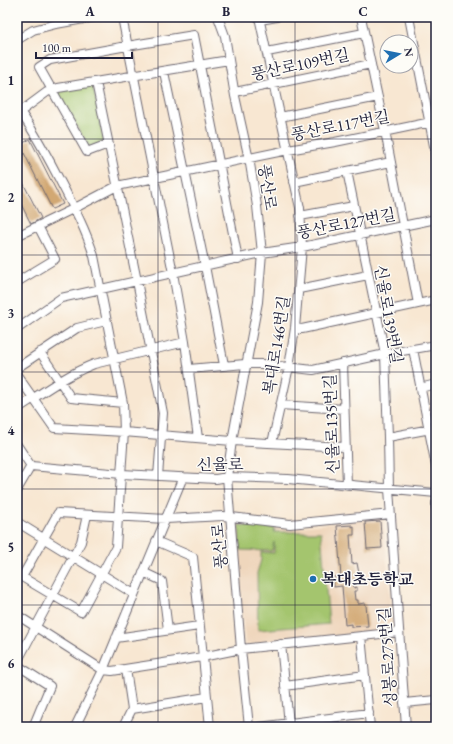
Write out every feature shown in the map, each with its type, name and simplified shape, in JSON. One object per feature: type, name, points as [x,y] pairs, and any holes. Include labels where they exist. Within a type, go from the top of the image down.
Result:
[{"type":"street","points":[[17,40],[33,30],[95,17]]},
{"type":"street","points":[[122,17],[142,124],[173,273],[187,352],[198,438]]},
{"type":"street","name":"풍산로","points":[[218,17],[224,36],[249,159],[257,206],[262,253],[258,302],[232,441],[227,477],[249,727]]},
{"type":"street","name":"복대로146번길","points":[[272,443],[296,328],[302,247],[300,216],[288,150],[259,19],[277,17]]},
{"type":"street","points":[[361,17],[385,131],[418,304]]},
{"type":"street","points":[[409,17],[433,122],[436,156]]},
{"type":"street","points":[[267,52],[364,33]]},
{"type":"street","points":[[108,144],[87,152],[39,68],[50,60],[194,36],[201,65],[238,259]]},
{"type":"street","points":[[229,60],[52,90],[19,110],[34,132],[75,208],[90,242],[123,403],[124,432],[122,474],[119,516],[116,547],[81,612],[22,577],[58,513],[87,514],[119,516],[166,519],[230,516],[290,524],[390,514]]},
{"type":"street","name":"풍산로109번길","points":[[235,92],[371,64]]},
{"type":"street","points":[[164,72],[205,266],[224,365]]},
{"type":"street","points":[[96,82],[163,413],[158,476]]},
{"type":"street","points":[[280,117],[378,98]]},
{"type":"street","name":"풍산로117번길","points":[[17,236],[117,186],[153,177],[433,122]]},
{"type":"street","points":[[294,182],[391,162]]},
{"type":"street","name":"신율로139번길","points":[[347,171],[385,354],[389,489]]},
{"type":"street","points":[[300,216],[354,206]]},
{"type":"street","name":"풍산로127번길","points":[[17,329],[61,298],[262,253],[302,247],[436,219]]},
{"type":"street","points":[[17,282],[55,259],[38,226]]},
{"type":"street","name":"복대로146번길","points":[[299,289],[368,275]]},
{"type":"street","points":[[296,328],[302,329],[436,300]]},
{"type":"street","points":[[17,368],[77,328],[106,321]]},
{"type":"street","points":[[17,409],[60,381],[94,364],[185,342]]},
{"type":"street","points":[[189,369],[224,365],[262,364],[313,370],[385,354],[436,345]]},
{"type":"street","points":[[413,349],[420,388],[432,428],[436,465]]},
{"type":"street","points":[[40,352],[71,398],[123,403]]},
{"type":"street","name":"신율로135번길","points":[[343,363],[347,485]]},
{"type":"street","points":[[17,375],[54,428],[346,448]]},
{"type":"street","points":[[420,388],[436,384]]},
{"type":"street","name":"복대로146번길","points":[[280,405],[344,409]]},
{"type":"street","points":[[388,437],[432,428]]},
{"type":"street","points":[[17,445],[31,466],[17,490]]},
{"type":"street","name":"신율로","points":[[31,466],[122,474],[216,479],[227,477],[288,479],[436,493]]},
{"type":"street","points":[[75,727],[103,670],[183,477]]},
{"type":"street","name":"성봉로275번길","points":[[389,489],[406,727]]},
{"type":"street","points":[[17,662],[81,542],[87,514]]},
{"type":"street","points":[[17,522],[134,594]]},
{"type":"street","points":[[156,541],[193,558],[210,727]]},
{"type":"street","points":[[143,572],[162,581],[168,630]]},
{"type":"street","points":[[17,616],[103,670],[202,657],[241,649],[399,632]]},
{"type":"street","points":[[116,638],[199,626]]},
{"type":"street","points":[[361,636],[370,727]]},
{"type":"street","points":[[281,644],[289,724]]},
{"type":"street","points":[[17,665],[50,686],[33,727]]},
{"type":"street","points":[[123,727],[132,708],[126,668]]},
{"type":"street","points":[[285,686],[365,675]]},
{"type":"street","points":[[132,708],[206,697]]},
{"type":"street","points":[[404,703],[436,700]]},
{"type":"street","points":[[259,727],[369,713]]},
{"type":"shaded area","name":"복대초등학교","points":[[383,517],[393,630],[245,645],[234,524],[237,522],[293,528]]},
{"type":"green space","points":[[93,85],[104,142],[89,148],[56,91]]},
{"type":"green space","points":[[239,525],[275,528],[274,532],[321,532],[329,624],[258,630],[257,573],[261,560],[261,552],[274,553],[274,542],[272,551],[240,550]]},
{"type":"building","points":[[30,139],[63,204],[52,209],[20,145]]},
{"type":"building","points":[[17,171],[41,218],[31,224],[17,196]]},
{"type":"building","points":[[380,521],[382,548],[367,549],[365,522]]},
{"type":"building","points":[[352,525],[352,527],[354,526],[354,535],[350,535],[352,564],[357,563],[360,579],[353,580],[354,588],[357,587],[357,591],[354,591],[355,600],[358,600],[358,604],[365,603],[366,605],[368,626],[351,627],[351,624],[345,625],[342,586],[334,587],[333,577],[341,577],[337,526]]},
{"type":"place","name":"복대초등학교","points":[[313,579]]}]
